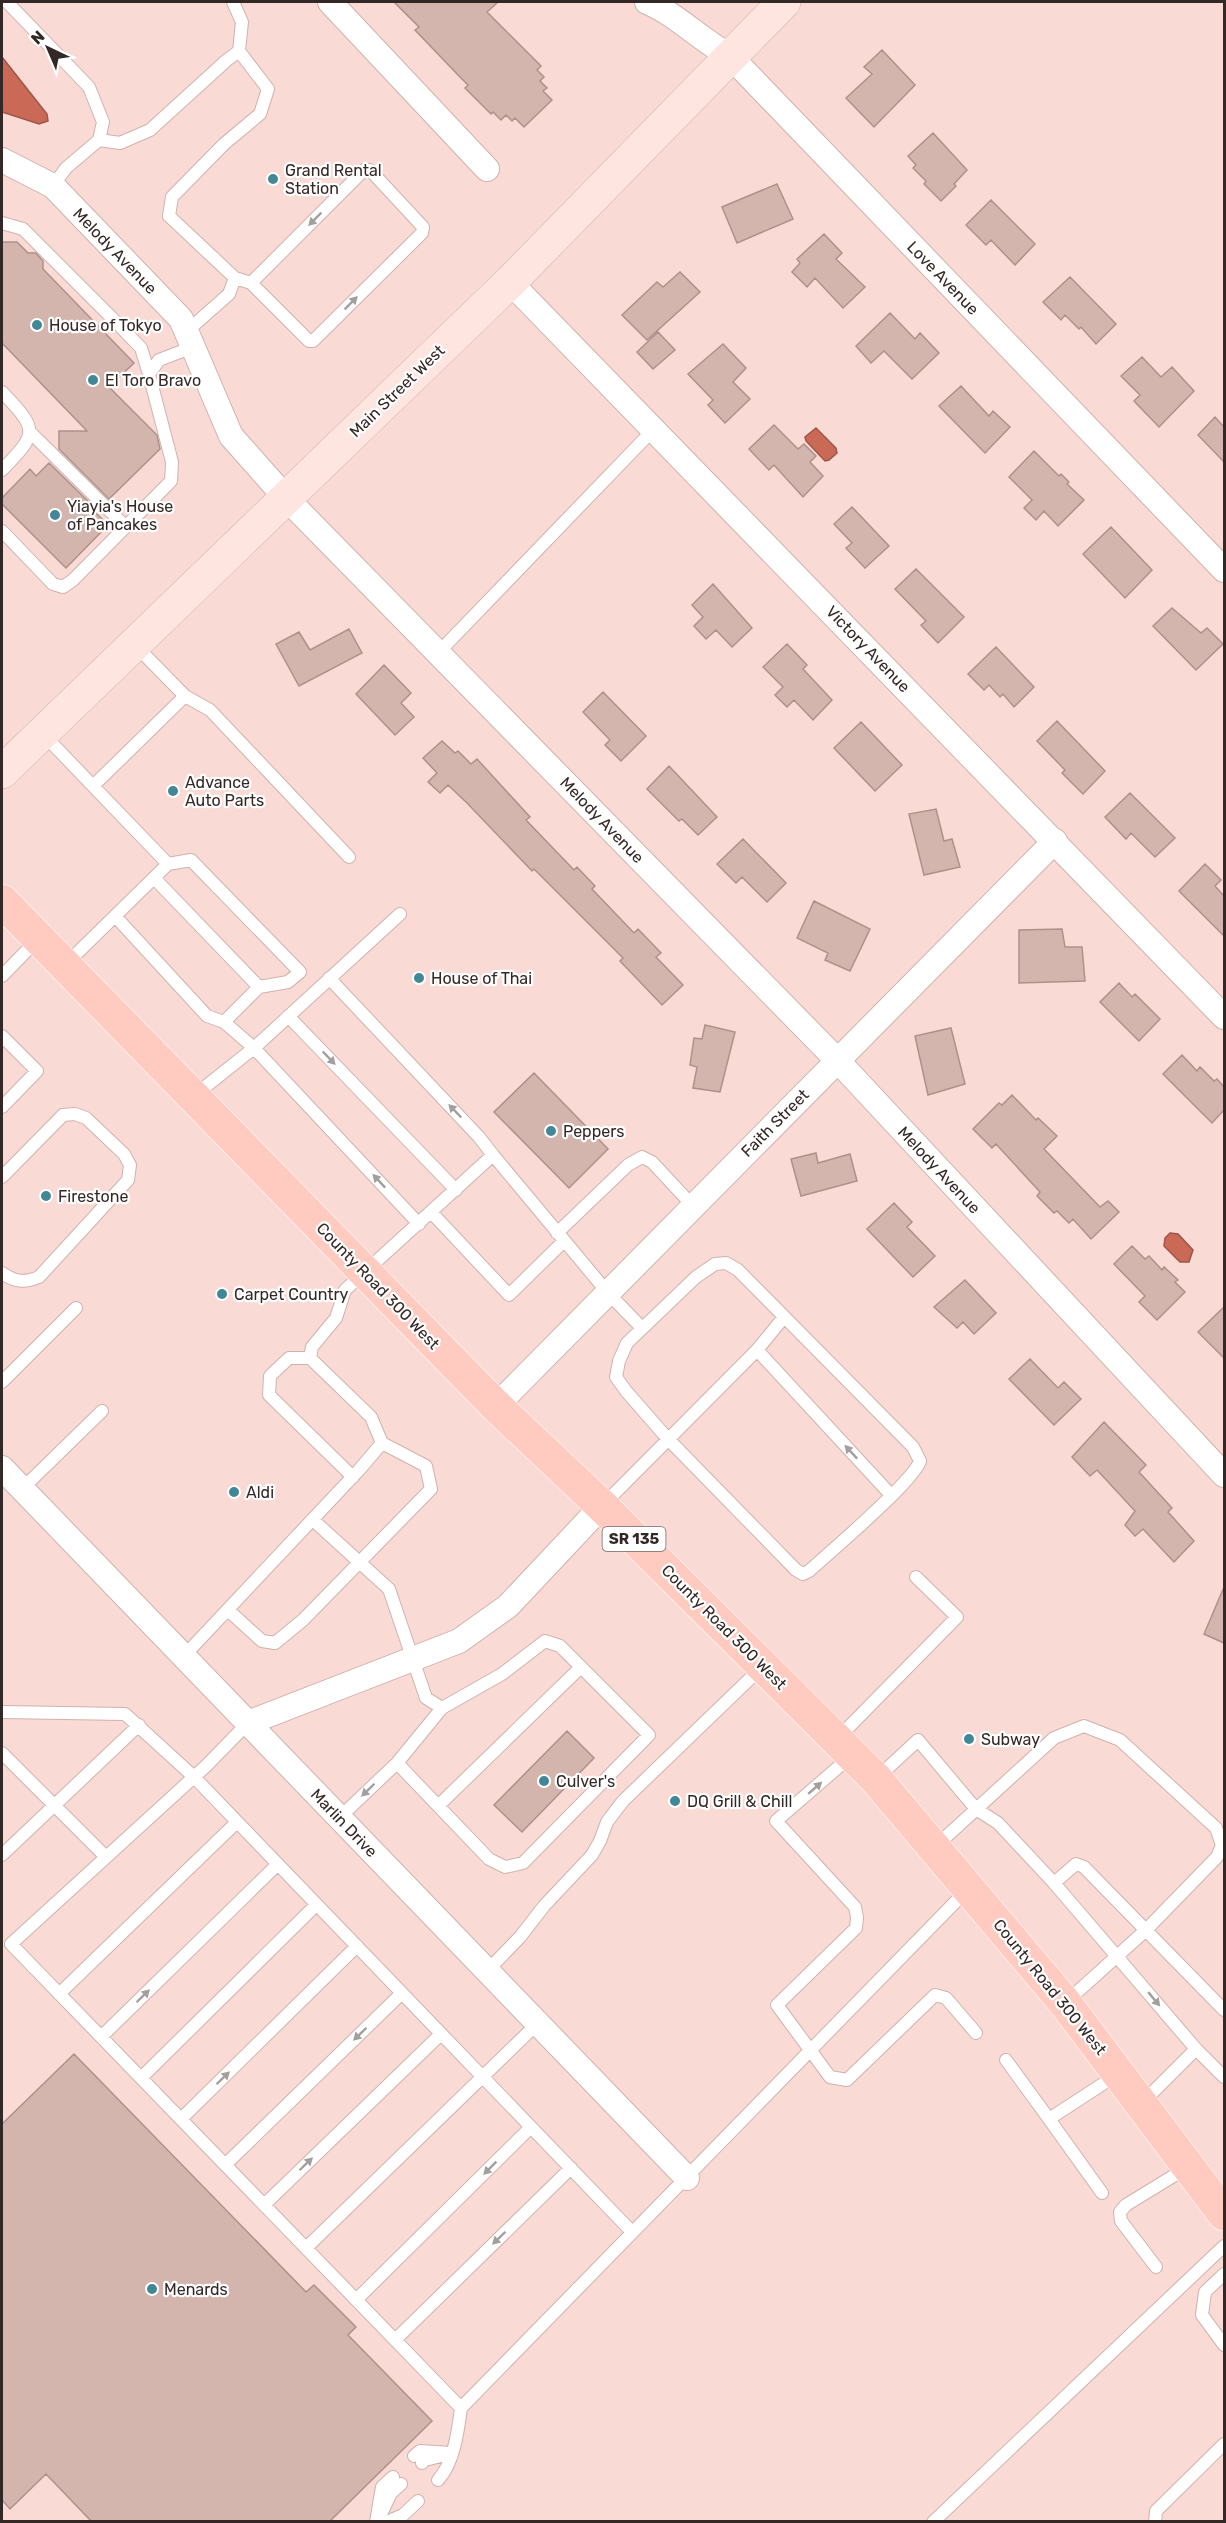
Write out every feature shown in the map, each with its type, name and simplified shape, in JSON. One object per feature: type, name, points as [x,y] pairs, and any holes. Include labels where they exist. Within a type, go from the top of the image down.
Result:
[{"type":"main road","name":"Main Street West","points":[[2,772],[510,282],[784,2]]},
{"type":"main road","name":"County Road 300 West","points":[[2,901],[496,1406],[602,1506],[876,1779],[1065,2003],[1224,2214]]},
{"type":"street","name":"Love Avenue","points":[[647,2],[668,11],[713,47],[730,56],[1224,570]]},
{"type":"street","points":[[343,6],[487,169]]},
{"type":"street","name":"Melody Avenue","points":[[2,160],[53,186],[181,319],[231,436],[286,498],[838,1061],[1224,1475]]},
{"type":"street","name":"Victory Avenue","points":[[510,282],[1224,1017]]},
{"type":"street","name":"Faith Street","points":[[496,1406],[1055,841]]},
{"type":"street","name":"Marlin Drive","points":[[2,1468],[687,2178]]},
{"type":"street","points":[[248,1722],[459,1641],[508,1606],[602,1506]]},
{"type":"lane","points":[[7,2],[89,87],[103,122],[99,140],[66,168],[53,186]]},
{"type":"lane","points":[[233,2],[242,22],[239,51],[268,89],[260,114],[224,144],[172,197],[170,216],[235,278],[251,283],[309,340],[313,341],[422,233],[423,227],[420,221],[369,170],[364,170],[251,283]]},
{"type":"lane","points":[[99,140],[120,142],[150,130],[239,51]]},
{"type":"lane","points":[[2,223],[23,230],[141,348],[172,462],[171,482],[73,580],[63,587],[53,584],[2,531]]},
{"type":"lane","points":[[149,374],[159,360],[190,340],[229,294],[235,278]]},
{"type":"lane","points":[[2,392],[25,416],[29,431],[27,444],[2,470]]},
{"type":"lane","points":[[438,653],[654,429]]},
{"type":"lane","points":[[29,431],[126,527]]},
{"type":"lane","points":[[135,644],[185,696],[210,710],[349,857]]},
{"type":"lane","points":[[93,786],[185,696]]},
{"type":"lane","points":[[42,733],[168,864]]},
{"type":"lane","points":[[64,966],[168,864],[191,860],[300,972],[288,982],[259,987],[224,1022]]},
{"type":"lane","points":[[154,878],[259,987]]},
{"type":"lane","points":[[193,1097],[254,1048],[400,914]]},
{"type":"lane","points":[[115,916],[207,1016],[224,1022],[254,1048],[418,1224]]},
{"type":"lane","points":[[2,976],[38,939]]},
{"type":"lane","points":[[329,978],[479,1137],[608,1293],[642,1328]]},
{"type":"lane","points":[[288,1016],[456,1190]]},
{"type":"lane","points":[[2,1036],[37,1071],[2,1107]]},
{"type":"lane","points":[[2,1177],[63,1115],[75,1114],[86,1118],[124,1154],[130,1165],[128,1180],[39,1277],[24,1282],[11,1279],[2,1273]]},
{"type":"lane","points":[[310,1358],[312,1347],[336,1318],[345,1290],[493,1155]]},
{"type":"lane","points":[[430,1212],[509,1295],[628,1165],[642,1157],[652,1162],[693,1206]]},
{"type":"lane","points":[[726,1263],[738,1270],[784,1317],[913,1447],[920,1461],[917,1470],[809,1571],[803,1574],[796,1570],[667,1438],[616,1377],[619,1361],[627,1344],[696,1277],[715,1264],[726,1263]]},
{"type":"lane","points":[[2,1382],[76,1308]]},
{"type":"lane","points":[[602,1506],[667,1438],[757,1350],[784,1317]]},
{"type":"lane","points":[[757,1350],[891,1495]]},
{"type":"lane","points":[[228,1610],[262,1641],[275,1643],[303,1620],[430,1489],[426,1466],[382,1443],[371,1417],[310,1358],[289,1358],[270,1376],[269,1395],[353,1477]]},
{"type":"lane","points":[[22,1489],[102,1411]]},
{"type":"lane","points":[[184,1656],[353,1477],[382,1443]]},
{"type":"lane","points":[[313,1520],[389,1588],[426,1698],[442,1708]]},
{"type":"lane","points":[[916,1577],[957,1617],[845,1747],[776,1821],[855,1907],[857,1917],[856,1928],[777,2005],[830,2077],[847,2080],[935,1995],[946,1998],[976,2033]]},
{"type":"lane","points":[[339,1818],[397,1762],[442,1708],[502,1674],[545,1641],[560,1646],[649,1735],[523,1863],[505,1866],[489,1858],[397,1762]]},
{"type":"lane","points":[[487,1971],[520,1937],[543,1906],[592,1855],[607,1822],[623,1801],[763,1666]]},
{"type":"lane","points":[[438,1806],[581,1667]]},
{"type":"lane","points":[[2,1712],[110,1712],[125,1714],[139,1725],[237,1821],[632,2232]]},
{"type":"lane","points":[[248,1722],[194,1777],[11,1944],[461,2408]]},
{"type":"lane","points":[[2,1856],[139,1725]]},
{"type":"lane","points":[[935,1847],[1054,1738],[1084,1726],[1120,1740],[1216,1828],[1223,1844],[1217,1857],[1146,1930],[1065,2003]]},
{"type":"lane","points":[[876,1779],[918,1740],[976,1809],[998,1823],[1054,1883],[1196,2049],[1224,2077]]},
{"type":"lane","points":[[2,1753],[106,1857]]},
{"type":"lane","points":[[59,1994],[237,1821]]},
{"type":"lane","points":[[101,2037],[278,1864]]},
{"type":"lane","points":[[1054,1883],[1071,1868],[1080,1864],[1224,2010]]},
{"type":"lane","points":[[438,2480],[444,2473],[451,2453],[461,2408],[969,1887]]},
{"type":"lane","points":[[141,2078],[316,1905]]},
{"type":"lane","points":[[181,2119],[357,1946]]},
{"type":"lane","points":[[225,2165],[402,1993]]},
{"type":"lane","points":[[306,2248],[538,2023]]},
{"type":"lane","points":[[264,2205],[441,2034]]},
{"type":"lane","points":[[1141,2104],[1196,2049]]},
{"type":"lane","points":[[1006,2060],[1102,2193]]},
{"type":"lane","points":[[1049,2119],[1119,2074]]},
{"type":"lane","points":[[356,2300],[531,2127]]},
{"type":"lane","points":[[1156,2267],[1121,2221],[1120,2212],[1126,2205],[1189,2166]]},
{"type":"lane","points":[[395,2340],[571,2168]]},
{"type":"lane","points":[[933,2522],[1224,2246]]},
{"type":"lane","points":[[1224,2274],[1205,2292],[1202,2314],[1224,2344]]},
{"type":"lane","points":[[1155,2522],[1156,2511],[1224,2444]]},
{"type":"lane","points":[[418,2460],[451,2453]]},
{"type":"lane","points":[[376,2522],[382,2487],[397,2480]]},
{"type":"lane","points":[[387,2522],[403,2515],[418,2501]]},
{"type":"shaded area","points":[[2,57],[47,114],[48,121],[39,124],[2,112]]},
{"type":"shaded area","points":[[816,428],[836,448],[837,453],[829,460],[825,461],[806,441],[805,437]]},
{"type":"shaded area","points":[[1170,1233],[1178,1234],[1193,1250],[1189,1262],[1180,1262],[1164,1246],[1165,1238]]},
{"type":"building","points":[[394,2],[498,2],[487,12],[541,66],[537,70],[544,77],[540,81],[547,88],[543,91],[552,100],[524,127],[515,118],[512,121],[506,115],[501,120],[493,112],[491,114],[465,88],[468,85],[415,30],[419,27]]},
{"type":"building","points":[[882,50],[915,85],[874,127],[846,98],[872,74],[864,67]]},
{"type":"building","points":[[933,133],[967,170],[954,184],[956,186],[941,201],[924,184],[926,181],[913,168],[916,165],[908,156]]},
{"type":"building","points":[[777,184],[793,219],[737,243],[722,207]]},
{"type":"building","points":[[991,200],[1035,244],[1015,265],[991,240],[986,245],[966,225]]},
{"type":"building","points":[[824,234],[842,253],[836,259],[865,287],[843,308],[815,278],[807,287],[792,272],[800,263],[797,259]]},
{"type":"building","points":[[2,242],[17,242],[28,253],[36,253],[43,261],[43,269],[134,363],[109,387],[157,435],[160,449],[109,499],[59,449],[59,431],[87,431],[2,343]]},
{"type":"building","points":[[680,272],[700,292],[647,340],[622,315],[657,282],[663,287]]},
{"type":"building","points":[[1070,277],[1116,324],[1096,344],[1081,327],[1079,329],[1065,315],[1061,320],[1043,302]]},
{"type":"building","points":[[890,313],[915,339],[920,333],[939,353],[912,379],[884,351],[871,363],[856,346]]},
{"type":"building","points":[[658,332],[675,350],[653,369],[637,352]]},
{"type":"building","points":[[723,344],[746,368],[733,382],[750,399],[725,423],[708,405],[713,400],[688,374]]},
{"type":"building","points":[[1142,357],[1161,377],[1172,367],[1194,391],[1159,427],[1134,401],[1140,395],[1121,376]]},
{"type":"building","points":[[961,386],[989,416],[993,411],[1010,427],[985,453],[939,406]]},
{"type":"building","points":[[1215,417],[1224,427],[1224,462],[1198,435]]},
{"type":"building","points":[[774,425],[798,449],[804,444],[816,456],[810,462],[823,476],[803,497],[774,465],[769,470],[749,449]]},
{"type":"building","points":[[1034,451],[1059,476],[1061,474],[1069,482],[1067,484],[1084,500],[1058,526],[1044,511],[1036,520],[1024,508],[1032,500],[1009,477]]},
{"type":"building","name":"Yiayia's House of Pancakes","points":[[49,463],[97,510],[95,512],[108,525],[66,568],[2,504],[2,498],[30,469],[36,476]]},
{"type":"building","points":[[852,507],[889,546],[865,568],[846,548],[852,543],[834,524]]},
{"type":"building","points":[[1111,527],[1152,570],[1125,598],[1083,554]]},
{"type":"building","points":[[916,569],[964,617],[938,643],[921,625],[926,621],[895,589]]},
{"type":"building","points":[[713,584],[752,628],[732,647],[716,630],[706,639],[694,626],[703,617],[692,605]]},
{"type":"building","points":[[1172,608],[1201,633],[1207,628],[1223,644],[1196,670],[1153,626]]},
{"type":"building","points":[[349,629],[362,653],[299,686],[276,644],[299,632],[310,650]]},
{"type":"building","points":[[787,644],[807,665],[803,669],[832,700],[813,720],[794,700],[787,707],[775,695],[783,687],[763,667]]},
{"type":"building","points":[[996,647],[1034,687],[1014,707],[1003,694],[1000,697],[989,685],[984,690],[968,674]]},
{"type":"building","points":[[384,665],[411,693],[401,703],[414,717],[395,735],[356,694]]},
{"type":"building","points":[[603,692],[646,736],[621,761],[605,745],[610,740],[583,712]]},
{"type":"building","points":[[1057,721],[1105,771],[1083,794],[1062,773],[1065,770],[1037,741]]},
{"type":"building","points":[[861,722],[902,765],[875,791],[834,748]]},
{"type":"building","points":[[442,741],[455,753],[458,751],[471,764],[477,759],[530,817],[526,820],[574,870],[577,867],[595,886],[592,889],[634,933],[638,929],[661,953],[656,957],[683,985],[662,1005],[620,961],[623,958],[534,869],[532,871],[467,803],[448,785],[440,793],[428,782],[437,773],[423,758]]},
{"type":"building","points":[[669,766],[717,817],[698,835],[682,819],[679,821],[647,789]]},
{"type":"building","points":[[1130,793],[1175,838],[1155,857],[1131,833],[1126,839],[1105,817]]},
{"type":"building","points":[[936,809],[944,841],[952,839],[960,867],[924,875],[909,814]]},
{"type":"building","points":[[743,839],[786,883],[767,902],[742,877],[736,883],[717,864]]},
{"type":"building","points":[[1205,864],[1221,880],[1215,886],[1224,896],[1224,936],[1179,891]]},
{"type":"building","points":[[814,901],[870,929],[850,971],[825,960],[828,953],[797,938]]},
{"type":"building","points":[[1062,929],[1065,947],[1082,947],[1085,981],[1019,983],[1019,930]]},
{"type":"building","points":[[1119,983],[1132,997],[1135,994],[1160,1019],[1139,1041],[1100,1002]]},
{"type":"building","points":[[705,1025],[735,1032],[720,1092],[693,1088],[697,1067],[690,1065],[694,1038],[702,1039]]},
{"type":"building","points":[[951,1028],[965,1084],[928,1095],[915,1036]]},
{"type":"building","points":[[1182,1055],[1197,1071],[1200,1067],[1224,1087],[1224,1110],[1212,1123],[1163,1074]]},
{"type":"building","name":"Peppers","points":[[534,1073],[608,1149],[569,1188],[494,1112]]},
{"type":"building","points":[[1012,1095],[1036,1120],[1038,1118],[1057,1136],[1044,1149],[1100,1207],[1108,1201],[1119,1212],[1091,1239],[1073,1219],[1069,1223],[1057,1211],[1054,1213],[1037,1196],[1040,1192],[996,1144],[992,1148],[973,1129],[999,1103],[1002,1105]]},
{"type":"building","points":[[816,1153],[818,1163],[850,1154],[857,1181],[801,1196],[791,1159]]},
{"type":"building","points":[[894,1203],[912,1222],[907,1227],[935,1256],[913,1277],[867,1229]]},
{"type":"building","points":[[1132,1246],[1145,1259],[1149,1256],[1162,1270],[1164,1267],[1178,1280],[1175,1282],[1185,1292],[1157,1320],[1139,1302],[1145,1296],[1114,1264]]},
{"type":"building","points":[[965,1280],[996,1313],[974,1334],[963,1322],[957,1328],[934,1307]]},
{"type":"building","points":[[1224,1307],[1224,1358],[1198,1332]]},
{"type":"building","points":[[1030,1359],[1058,1388],[1064,1382],[1081,1399],[1054,1425],[1009,1379]]},
{"type":"building","points":[[1104,1422],[1146,1465],[1139,1472],[1172,1508],[1168,1512],[1194,1541],[1174,1562],[1143,1529],[1135,1536],[1125,1525],[1135,1511],[1097,1470],[1090,1476],[1072,1457]]},
{"type":"building","points":[[1224,1587],[1224,1643],[1204,1634]]},
{"type":"building","name":"Culver's","points":[[567,1731],[594,1758],[522,1832],[494,1805]]},
{"type":"building","name":"Menards","points":[[74,2054],[306,2292],[314,2285],[356,2327],[348,2335],[432,2421],[329,2522],[92,2522],[46,2474],[10,2509],[2,2500],[2,2124]]},
{"type":"place","name":"Grand Rental Station","points":[[273,179]]},
{"type":"place","name":"House of Tokyo","points":[[37,325]]},
{"type":"place","name":"El Toro Bravo","points":[[93,380]]},
{"type":"place","name":"Yiayia's House of Pancakes","points":[[55,515]]},
{"type":"place","name":"Advance Auto Parts","points":[[173,791]]},
{"type":"place","name":"House of Thai","points":[[419,978]]},
{"type":"place","name":"Peppers","points":[[551,1131]]},
{"type":"place","name":"Firestone","points":[[46,1196]]},
{"type":"place","name":"Carpet Country","points":[[222,1294]]},
{"type":"place","name":"Aldi","points":[[234,1492]]},
{"type":"place","name":"Subway","points":[[969,1739]]},
{"type":"place","name":"Culver's","points":[[544,1781]]},
{"type":"place","name":"DQ Grill & Chill","points":[[675,1801]]},
{"type":"place","name":"Menards","points":[[152,2289]]}]
